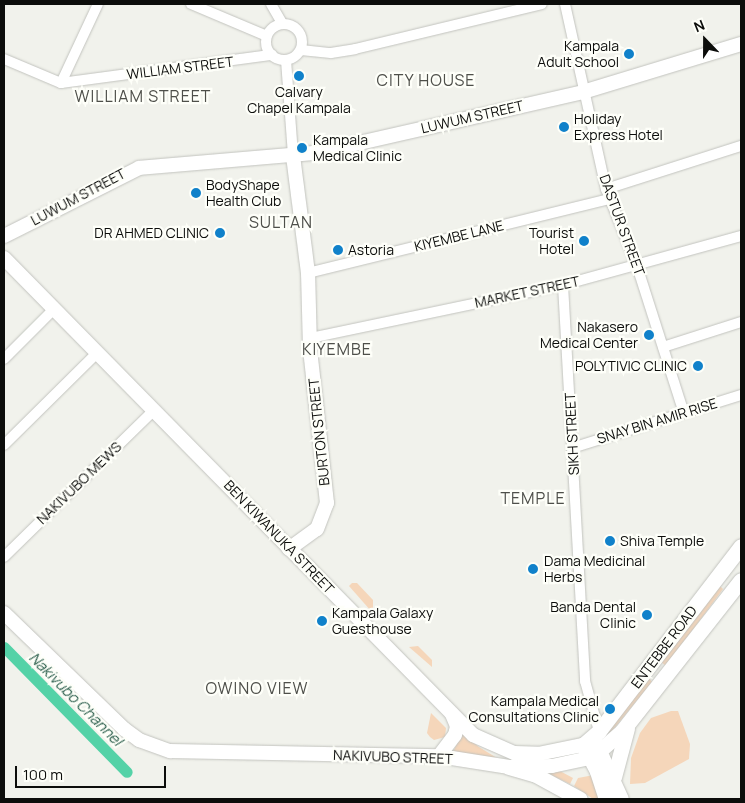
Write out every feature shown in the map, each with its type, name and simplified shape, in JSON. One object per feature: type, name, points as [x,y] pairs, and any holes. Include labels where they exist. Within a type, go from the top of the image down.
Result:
[{"type":"main road","name":"LUWUM STREET","points":[[4,236],[131,170],[293,156],[583,92],[741,44]]},
{"type":"main road","name":"BURTON STREET","points":[[289,549],[317,529],[327,502],[310,338],[308,273],[293,156]]},
{"type":"main road","name":"BEN KIWANUKA STREET","points":[[4,258],[473,735],[514,753],[538,754],[593,744]]},
{"type":"main road","name":"ENTEBBE ROAD","points":[[593,744],[741,546]]},
{"type":"main road","points":[[724,568],[741,579]]},
{"type":"main road","name":"ENTEBBE ROAD","points":[[593,744],[629,722],[741,579]]},
{"type":"main road","name":"NAKIVUBO STREET","points":[[4,613],[139,740],[170,751],[439,756],[509,767],[552,766],[593,744]]},
{"type":"main road","points":[[439,756],[456,735],[457,726],[451,712]]},
{"type":"main road","points":[[614,777],[629,722]]},
{"type":"main road","points":[[593,744],[614,777],[621,799]]},
{"type":"main road","points":[[593,744],[606,799]]},
{"type":"main road","points":[[509,767],[540,777],[580,799]]},
{"type":"street","points":[[4,59],[61,84],[98,4]]},
{"type":"street","points":[[191,4],[267,36]]},
{"type":"street","points":[[271,4],[282,23]]},
{"type":"street","points":[[301,50],[301,33],[293,25],[282,23],[272,28],[267,36],[266,46],[272,55],[286,60],[301,50],[331,53],[355,49],[542,4]]},
{"type":"street","name":"DASTUR STREET","points":[[565,4],[583,92],[608,194],[637,266],[684,413]]},
{"type":"street","name":"WILLIAM STREET","points":[[61,84],[272,55]]},
{"type":"street","name":"BURTON STREET","points":[[286,60],[293,156]]},
{"type":"street","name":"KIYEMBE LANE","points":[[308,273],[608,194],[741,146]]},
{"type":"street","name":"MARKET STREET","points":[[310,338],[563,285],[741,236]]},
{"type":"street","name":"SIKH STREET","points":[[563,285],[585,681],[593,744]]},
{"type":"street","points":[[4,359],[54,309]]},
{"type":"street","points":[[663,347],[741,322]]},
{"type":"street","points":[[4,445],[97,353]]},
{"type":"street","name":"SNAY BIN AMIR RISE","points":[[572,448],[741,395]]},
{"type":"street","name":"NAKIVUBO MEWS","points":[[4,557],[154,410]]},
{"type":"shaded area","points":[[352,583],[357,583],[373,600],[373,609],[371,611],[349,586]]},
{"type":"shaded area","points":[[719,585],[723,589],[666,666],[660,661]]},
{"type":"shaded area","points":[[418,646],[432,660],[432,667],[409,647]]},
{"type":"shaded area","points":[[649,678],[652,682],[607,737],[610,726]]},
{"type":"shaded area","points":[[671,711],[678,711],[690,744],[689,759],[645,783],[630,784],[631,758],[640,733],[651,718]]},
{"type":"shaded area","points":[[431,713],[446,728],[445,737],[434,740],[427,733]]},
{"type":"shaded area","points":[[462,733],[479,747],[497,758],[452,754]]},
{"type":"shaded area","points":[[558,770],[573,778],[570,784],[543,771]]},
{"type":"shaded area","points":[[594,775],[602,799],[593,799],[574,786],[578,778]]},
{"type":"waterway","name":"Nakivubo Channel","points":[[4,647],[127,772]]},
{"type":"place","name":"Kampala Adult School","points":[[629,54]]},
{"type":"place","name":"Calvary Chapel Kampala","points":[[299,76]]},
{"type":"place","name":"Holiday Express Hotel","points":[[564,127]]},
{"type":"place","name":"Kampala Medical Clinic","points":[[302,148]]},
{"type":"place","name":"BodyShape Health Club","points":[[196,193]]},
{"type":"place","name":"DR AHMED CLINIC","points":[[220,233]]},
{"type":"place","name":"Tourist Hotel","points":[[584,241]]},
{"type":"place","name":"Astoria","points":[[338,250]]},
{"type":"place","name":"Nakasero Medical Center","points":[[649,335]]},
{"type":"place","name":"POLYTIVIC CLINIC","points":[[698,366]]},
{"type":"place","name":"Shiva Temple","points":[[610,541]]},
{"type":"place","name":"Dama Medicinal Herbs","points":[[533,569]]},
{"type":"place","name":"Banda Dental Clinic","points":[[647,615]]},
{"type":"place","name":"Kampala Galaxy Guesthouse","points":[[322,621]]},
{"type":"place","name":"Kampala Medical Consultations Clinic","points":[[610,709]]},
{"type":"district","name":"CITY HOUSE","points":[[426,80]]},
{"type":"district","name":"WILLIAM STREET","points":[[143,96]]},
{"type":"district","name":"SULTAN","points":[[281,222]]},
{"type":"district","name":"KIYEMBE","points":[[337,349]]},
{"type":"district","name":"TEMPLE","points":[[533,498]]},
{"type":"district","name":"OWINO VIEW","points":[[257,688]]}]
